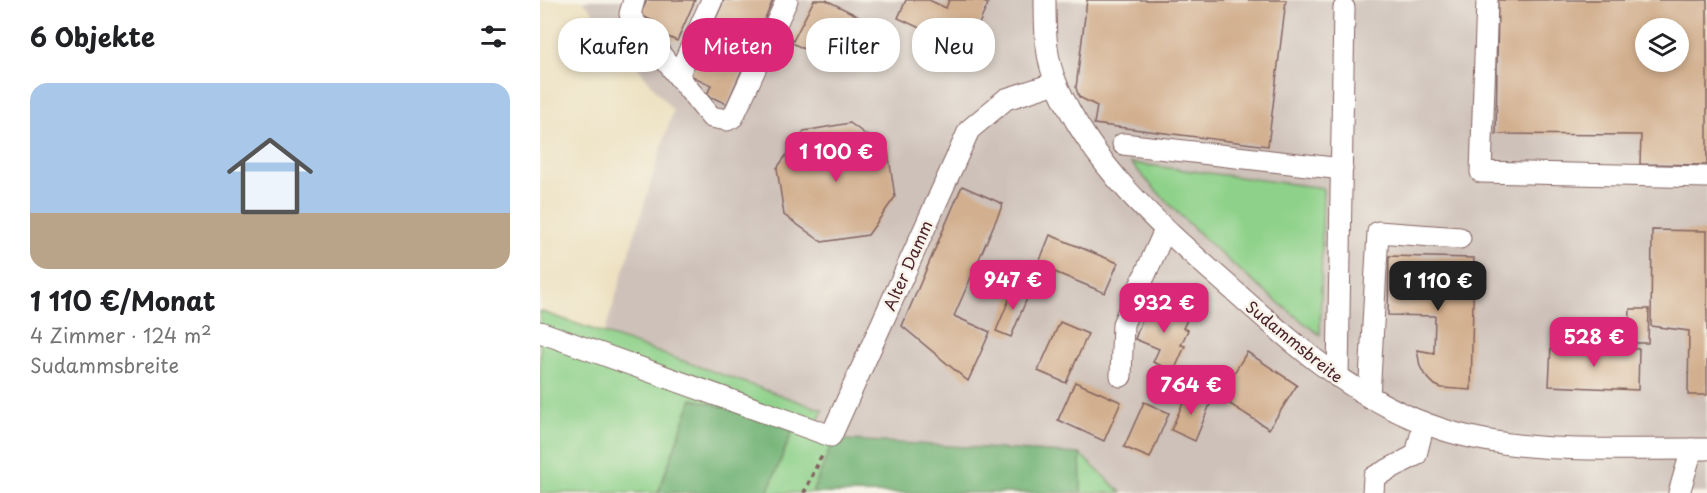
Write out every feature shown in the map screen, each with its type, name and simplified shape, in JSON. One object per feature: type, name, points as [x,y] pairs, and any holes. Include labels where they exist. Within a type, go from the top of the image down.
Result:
[{"type":"street","points":[[634,0],[630,14],[633,20],[711,117],[728,120],[733,117],[787,0]]},
{"type":"street","points":[[678,76],[712,0]]},
{"type":"street","name":"Sudammsbreite","points":[[1045,0],[1045,39],[1056,83],[1095,154],[1145,212],[1295,345],[1338,377],[1389,410],[1486,441],[1562,448],[1699,449]]},
{"type":"street","points":[[1486,0],[1481,172],[1707,177]]},
{"type":"street","points":[[1338,377],[1344,8]]},
{"type":"street","name":"Alter Damm","points":[[831,436],[969,130],[1006,99],[1056,83]]},
{"type":"street","points":[[1123,144],[1342,169]]},
{"type":"street","points":[[1121,376],[1123,324],[1165,230]]},
{"type":"street","points":[[1369,398],[1378,232],[1460,238]]},
{"type":"street","points":[[540,332],[831,436]]},
{"type":"street","points":[[1373,493],[1374,477],[1416,455],[1424,423]]},
{"type":"street","points":[[1680,493],[1699,449]]},
{"type":"path","points":[[804,493],[831,436]]},
{"type":"shaded area","points":[[583,0],[1707,0],[1707,493],[1122,493],[1080,454],[834,439],[813,432],[822,409],[604,334],[673,111],[641,72],[670,72],[670,18],[598,18]]},
{"type":"green space","points":[[1131,163],[1323,188],[1320,335],[1221,254]]},
{"type":"green space","points":[[540,311],[823,410],[813,432],[834,439],[812,493],[767,493],[795,426],[693,399],[658,493],[540,493]]},
{"type":"green space","points":[[692,399],[795,425],[767,493],[658,493]]},
{"type":"green space","points":[[834,439],[1080,454],[1081,493],[812,493]]},
{"type":"green space","points":[[1080,454],[1122,493],[1081,493]]},
{"type":"building","points":[[647,0],[695,0],[687,18],[682,18],[682,30],[677,41],[670,38],[670,18],[647,18],[640,15]]},
{"type":"building","points":[[724,0],[773,0],[765,18],[716,18]]},
{"type":"building","points":[[814,0],[826,0],[858,16],[857,18],[806,18],[806,50],[794,44],[794,39]]},
{"type":"building","points":[[906,0],[929,0],[946,8],[949,0],[979,0],[988,4],[982,18],[912,18],[912,24],[898,18]]},
{"type":"building","points":[[1087,0],[1286,0],[1268,146],[1094,124],[1097,106],[1079,97],[1076,88]]},
{"type":"building","points":[[1498,0],[1707,0],[1707,165],[1640,164],[1641,135],[1496,134]]},
{"type":"building","points":[[691,72],[741,72],[727,104],[707,95],[711,85],[690,75]]},
{"type":"building","points":[[850,123],[888,151],[895,197],[868,235],[822,242],[784,215],[777,168],[804,131]]},
{"type":"building","points":[[962,186],[1003,204],[954,316],[990,332],[968,381],[902,326]]},
{"type":"building","points":[[1652,230],[1707,231],[1707,395],[1688,395],[1689,331],[1651,326]]},
{"type":"building","points":[[1050,235],[1118,263],[1105,293],[1038,265]]},
{"type":"building","points":[[1389,256],[1474,258],[1471,390],[1442,388],[1435,385],[1424,374],[1417,350],[1434,353],[1435,316],[1388,315]]},
{"type":"building","points":[[1015,285],[1030,291],[1011,337],[996,331]]},
{"type":"building","points":[[1148,303],[1164,310],[1162,314],[1166,316],[1171,305],[1190,314],[1183,328],[1188,330],[1181,345],[1185,346],[1174,371],[1153,362],[1159,349],[1135,339]]},
{"type":"building","points":[[1630,309],[1649,309],[1648,343],[1629,343]]},
{"type":"building","points":[[1060,322],[1088,334],[1066,383],[1038,371]]},
{"type":"building","points":[[1551,346],[1639,349],[1638,390],[1549,386]]},
{"type":"building","points":[[1247,352],[1297,385],[1269,429],[1219,397]]},
{"type":"building","points":[[1075,382],[1121,402],[1104,441],[1058,420]]},
{"type":"building","points":[[1188,392],[1211,402],[1195,441],[1171,430]]},
{"type":"building","points":[[1144,402],[1169,413],[1150,458],[1124,447]]}]
